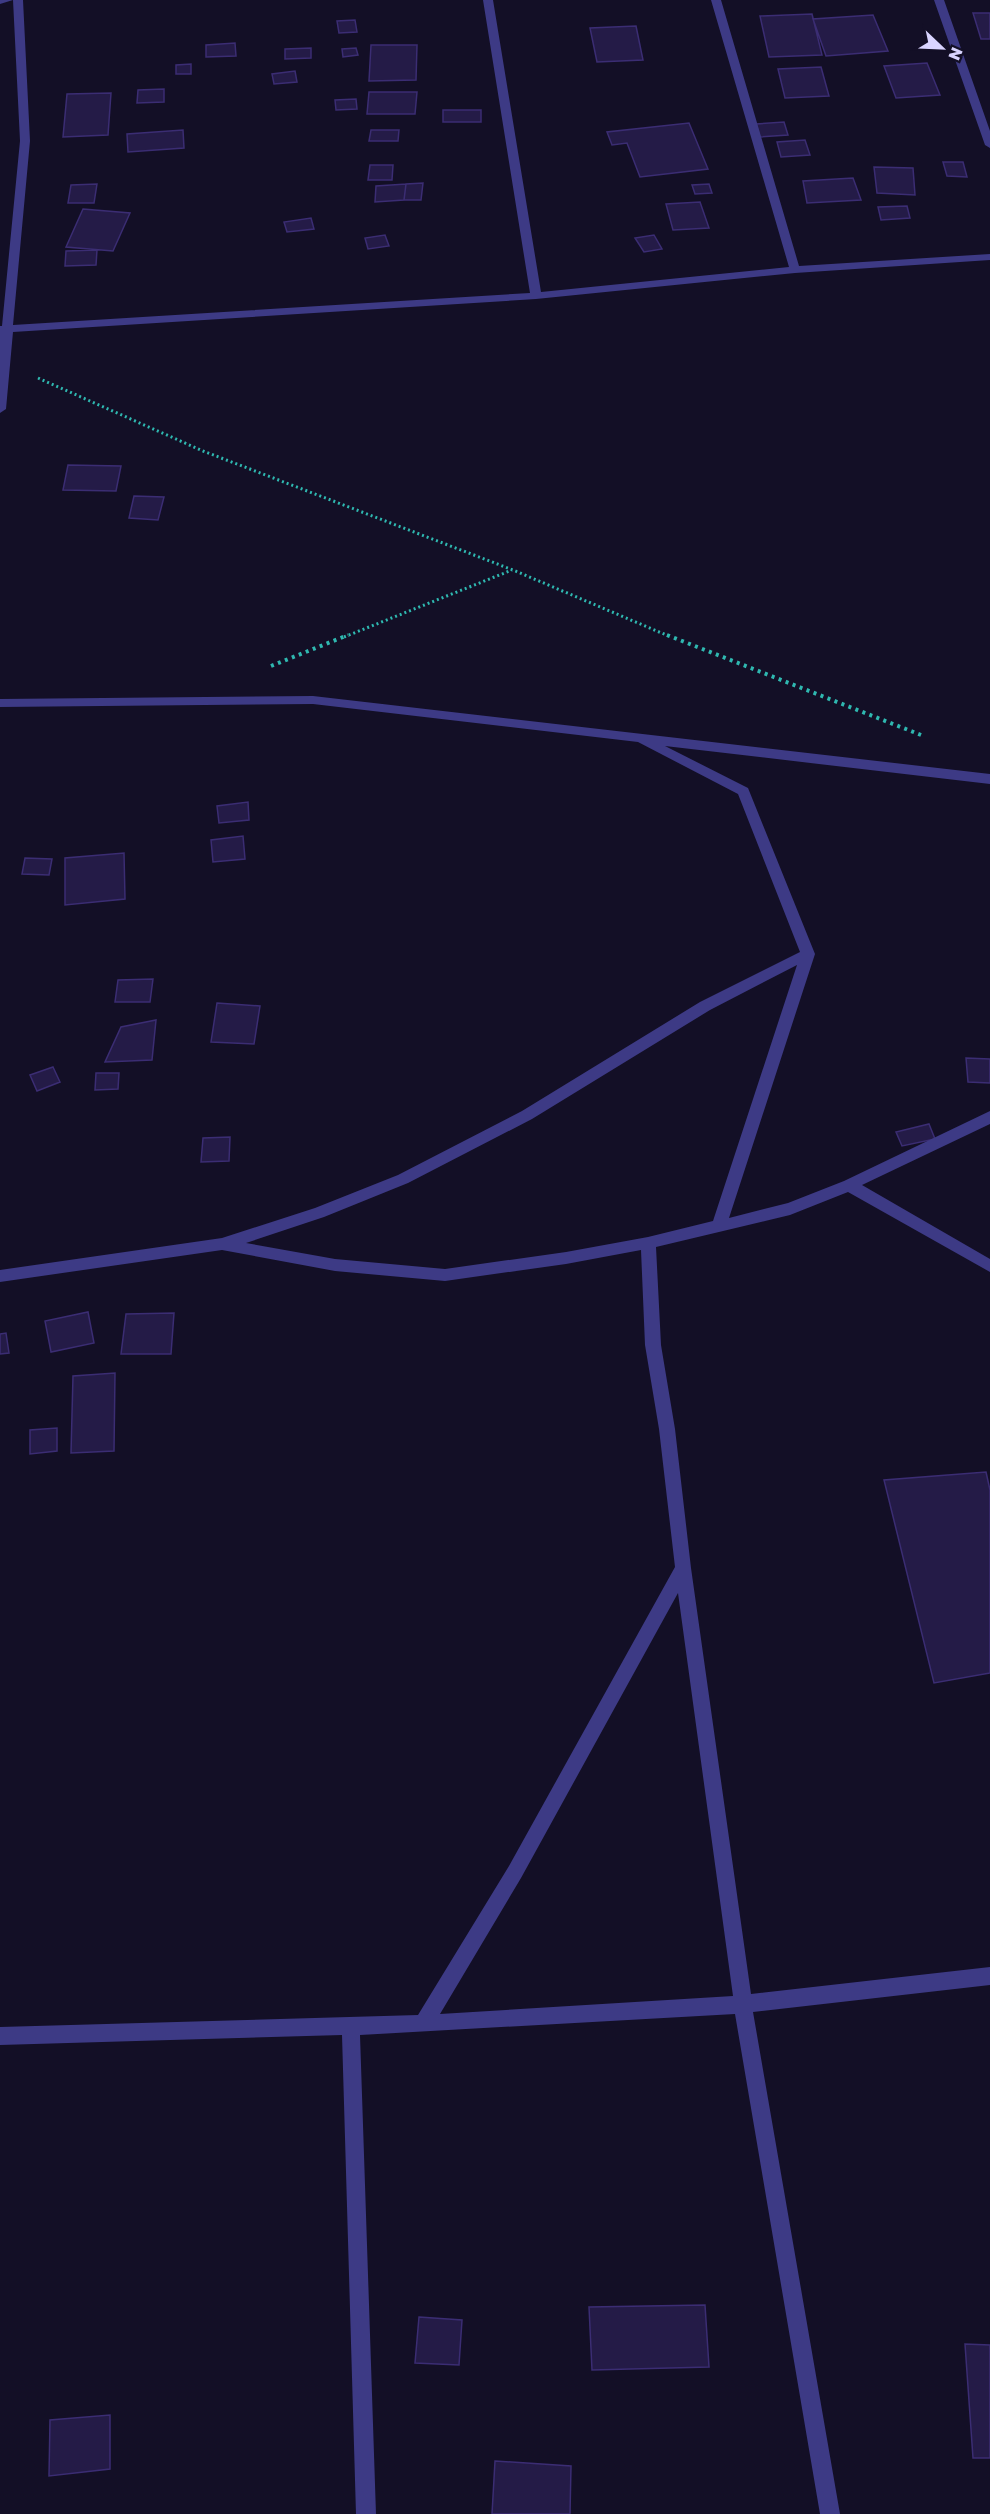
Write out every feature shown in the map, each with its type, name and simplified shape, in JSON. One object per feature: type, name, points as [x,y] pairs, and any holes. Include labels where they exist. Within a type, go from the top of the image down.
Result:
[{"type":"street","points":[[0,1],[8,0]]},
{"type":"street","points":[[0,409],[4,329],[26,141],[18,0]]},
{"type":"street","points":[[488,0],[536,296]]},
{"type":"street","points":[[716,0],[795,270]]},
{"type":"street","points":[[939,0],[990,145]]},
{"type":"street","points":[[4,329],[536,296],[795,270],[990,257]]},
{"type":"street","points":[[0,703],[313,700],[990,779]]},
{"type":"street","points":[[636,736],[743,791],[808,954],[719,1225]]},
{"type":"street","points":[[0,1276],[222,1244],[319,1213],[403,1179],[527,1115],[705,1006],[808,954]]},
{"type":"street","points":[[222,1244],[335,1265],[445,1275],[648,1243],[790,1209],[849,1185],[990,1117]]},
{"type":"street","points":[[849,1185],[990,1266]]},
{"type":"street","points":[[648,1243],[653,1345],[667,1429],[683,1568],[743,2004],[830,2514]]},
{"type":"street","points":[[423,2024],[515,1872],[683,1568]]},
{"type":"street","points":[[0,2036],[423,2024],[743,2004],[990,1976]]},
{"type":"street","points":[[351,2026],[366,2514]]},
{"type":"path","points":[[4,363],[203,451],[513,570],[648,628],[925,736]]},
{"type":"path","points":[[271,666],[513,570]]},
{"type":"building","points":[[973,13],[990,13],[990,39],[981,39]]},
{"type":"building","points":[[812,14],[822,55],[769,57],[760,16]]},
{"type":"building","points":[[873,15],[888,51],[826,56],[813,19]]},
{"type":"building","points":[[355,20],[357,32],[339,33],[337,21]]},
{"type":"building","points":[[636,26],[643,60],[597,62],[590,28]]},
{"type":"building","points":[[235,43],[236,56],[206,57],[206,45]]},
{"type":"building","points":[[371,45],[417,45],[416,80],[369,81]]},
{"type":"building","points":[[311,48],[311,58],[285,59],[285,49]]},
{"type":"building","points":[[356,48],[358,55],[343,57],[342,49]]},
{"type":"building","points":[[927,63],[940,95],[896,98],[884,66]]},
{"type":"building","points":[[191,64],[191,74],[176,74],[176,65]]},
{"type":"building","points":[[821,67],[829,96],[785,98],[778,69]]},
{"type":"building","points":[[295,71],[297,82],[274,84],[272,74]]},
{"type":"building","points":[[164,89],[164,102],[137,103],[138,90]]},
{"type":"building","points":[[369,92],[417,92],[415,114],[367,114]]},
{"type":"building","points":[[111,93],[108,135],[63,137],[67,94]]},
{"type":"building","points":[[356,99],[357,109],[336,110],[335,100]]},
{"type":"building","points":[[443,110],[481,110],[481,122],[443,122]]},
{"type":"building","points":[[784,122],[788,135],[760,137],[756,124]]},
{"type":"building","points":[[689,123],[708,169],[640,177],[627,143],[612,145],[607,132]]},
{"type":"building","points":[[183,130],[184,148],[128,152],[127,134]]},
{"type":"building","points":[[371,130],[399,130],[398,141],[369,141]]},
{"type":"building","points":[[805,140],[810,155],[781,157],[777,142]]},
{"type":"building","points":[[943,162],[963,162],[967,177],[947,176]]},
{"type":"building","points":[[370,165],[393,165],[392,180],[368,180]]},
{"type":"building","points":[[874,167],[913,168],[915,195],[877,193]]},
{"type":"building","points":[[853,178],[861,200],[807,203],[803,181]]},
{"type":"building","points":[[423,183],[421,200],[404,200],[406,184]]},
{"type":"building","points":[[97,184],[94,203],[68,203],[71,185]]},
{"type":"building","points":[[406,184],[404,200],[375,202],[376,186]]},
{"type":"building","points":[[709,184],[712,193],[695,194],[692,185]]},
{"type":"building","points":[[700,202],[709,228],[673,230],[666,204]]},
{"type":"building","points":[[907,206],[910,218],[881,220],[878,207]]},
{"type":"building","points":[[83,209],[130,213],[113,251],[66,247]]},
{"type":"building","points":[[311,218],[314,229],[287,232],[284,222]]},
{"type":"building","points":[[385,235],[389,246],[368,249],[365,238]]},
{"type":"building","points":[[654,235],[662,249],[644,252],[635,238]]},
{"type":"building","points":[[97,250],[96,265],[65,266],[66,251]]},
{"type":"building","points":[[68,465],[121,466],[116,491],[63,490]]},
{"type":"building","points":[[134,496],[164,497],[158,520],[129,518]]},
{"type":"building","points":[[248,802],[249,820],[219,823],[217,806]]},
{"type":"building","points":[[243,836],[245,859],[213,862],[211,840]]},
{"type":"building","points":[[124,853],[125,899],[65,905],[65,858]]},
{"type":"building","points":[[25,858],[52,859],[49,875],[22,874]]},
{"type":"building","points":[[153,979],[150,1002],[115,1002],[118,980]]},
{"type":"building","points":[[217,1003],[260,1006],[254,1044],[211,1042]]},
{"type":"building","points":[[156,1020],[152,1060],[105,1062],[121,1027]]},
{"type":"building","points":[[966,1058],[990,1059],[990,1083],[968,1082]]},
{"type":"building","points":[[53,1067],[60,1082],[37,1091],[30,1075]]},
{"type":"building","points":[[96,1073],[119,1073],[118,1089],[95,1090]]},
{"type":"building","points":[[929,1124],[935,1139],[902,1146],[896,1132]]},
{"type":"building","points":[[230,1137],[229,1161],[201,1162],[203,1138]]},
{"type":"building","points":[[88,1312],[94,1343],[51,1352],[45,1321]]},
{"type":"building","points":[[174,1313],[171,1354],[121,1354],[126,1314]]},
{"type":"building","points":[[6,1333],[9,1353],[0,1354],[0,1334]]},
{"type":"building","points":[[115,1373],[114,1451],[71,1453],[73,1376]]},
{"type":"building","points":[[57,1428],[57,1451],[30,1454],[30,1430]]},
{"type":"building","points":[[986,1472],[990,1490],[990,1673],[934,1683],[884,1480]]},
{"type":"building","points":[[705,2305],[709,2367],[592,2370],[589,2307]]},
{"type":"building","points":[[419,2317],[462,2320],[459,2365],[415,2363]]},
{"type":"building","points":[[965,2344],[990,2345],[990,2458],[973,2458]]},
{"type":"building","points":[[110,2415],[110,2469],[49,2476],[50,2420]]},
{"type":"building","points":[[495,2461],[571,2466],[570,2514],[492,2514]]}]
